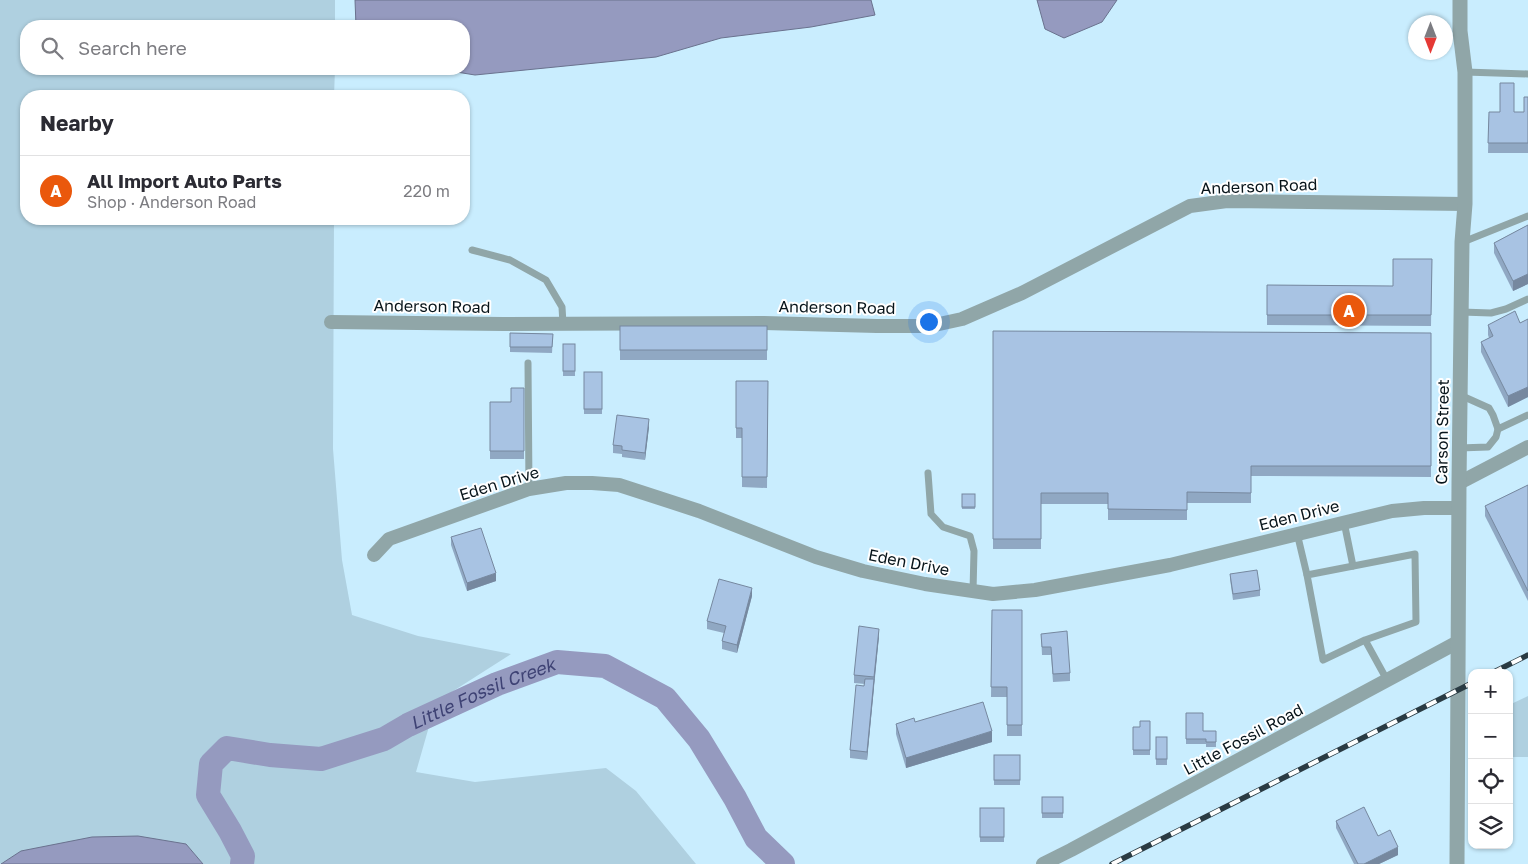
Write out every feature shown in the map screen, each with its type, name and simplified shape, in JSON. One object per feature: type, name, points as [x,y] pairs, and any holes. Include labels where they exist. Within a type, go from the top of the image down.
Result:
[{"type":"street","name":"Carson Street","points":[[1456,864],[1459,448],[1466,72],[1460,31],[1460,0]]},
{"type":"street","name":"Anderson Road","points":[[331,322],[764,323],[930,326],[962,319],[1022,293],[1190,206],[1227,201],[1465,204]]},
{"type":"street","points":[[1459,482],[1528,447]]},
{"type":"street","name":"Eden Drive","points":[[374,555],[390,539],[529,489],[566,483],[592,482],[620,485],[699,511],[816,557],[863,572],[993,594],[1035,590],[1170,565],[1392,511],[1424,508],[1459,508]]},
{"type":"street","name":"Little Fossil Road","points":[[1043,864],[1458,642]]},
{"type":"lane","points":[[1466,72],[1528,74]]},
{"type":"lane","points":[[1462,242],[1528,216]]},
{"type":"lane","points":[[472,250],[510,260],[546,280],[562,307],[563,324]]},
{"type":"lane","points":[[1461,312],[1491,313],[1506,309],[1528,299]]},
{"type":"lane","points":[[528,363],[529,489]]},
{"type":"lane","points":[[1459,448],[1488,447],[1496,437],[1498,429],[1494,415],[1489,408],[1460,395]]},
{"type":"lane","points":[[1498,429],[1528,415]]},
{"type":"lane","points":[[928,473],[931,514],[943,527],[970,536],[974,550],[973,591]]},
{"type":"lane","points":[[1344,522],[1353,566]]},
{"type":"lane","points":[[1297,533],[1323,660],[1365,640],[1416,622],[1415,554],[1307,575]]},
{"type":"lane","points":[[1365,640],[1387,680]]},
{"type":"shaded area","points":[[0,0],[335,0],[335,20],[20,20],[20,75],[335,75],[334,90],[20,90],[20,225],[334,225],[333,449],[342,560],[352,615],[418,636],[511,654],[436,702],[416,772],[475,782],[606,768],[636,791],[696,864],[203,864],[186,844],[22,851],[0,864]]},
{"type":"shaded area","points":[[355,0],[871,0],[875,15],[811,27],[721,38],[656,57],[475,75],[470,74],[470,20],[356,20]]},
{"type":"shaded area","points":[[1037,0],[1117,0],[1102,22],[1064,38],[1045,29]]},
{"type":"shaded area","points":[[1528,696],[1528,757],[1513,757],[1513,703]]},
{"type":"shaded area","points":[[138,836],[186,844],[203,864],[1,864],[21,851],[92,837]]},
{"type":"building","points":[[1500,83],[1514,83],[1514,112],[1524,112],[1524,97],[1528,97],[1528,143],[1488,143],[1489,112],[1500,112]]},
{"type":"building","points":[[1528,225],[1528,274],[1513,281],[1494,243]]},
{"type":"building","points":[[1393,259],[1432,259],[1431,315],[1267,315],[1267,285],[1393,286]]},
{"type":"building","points":[[1515,311],[1520,323],[1528,319],[1528,387],[1508,396],[1481,342],[1493,336],[1488,325]]},
{"type":"building","points":[[620,326],[767,326],[767,350],[620,350]]},
{"type":"building","points":[[993,331],[1431,333],[1431,466],[1251,466],[1251,493],[1187,492],[1187,510],[1108,509],[1108,493],[1041,493],[1041,539],[993,539]]},
{"type":"building","points":[[510,333],[553,334],[552,347],[510,347]]},
{"type":"building","points":[[563,344],[575,344],[575,371],[563,371]]},
{"type":"building","points":[[584,372],[602,372],[602,409],[584,409]]},
{"type":"building","points":[[736,381],[768,381],[767,477],[742,477],[742,428],[736,428]]},
{"type":"building","points":[[511,388],[524,388],[524,451],[490,451],[490,402],[511,402]]},
{"type":"building","points":[[617,415],[649,419],[645,453],[622,450],[622,446],[613,445]]},
{"type":"building","points":[[1528,485],[1528,591],[1485,506]]},
{"type":"building","points":[[962,494],[975,494],[975,507],[962,507]]},
{"type":"building","points":[[481,528],[496,573],[467,583],[451,537]]},
{"type":"building","points":[[1257,570],[1260,590],[1233,594],[1230,574]]},
{"type":"building","points":[[719,579],[752,588],[737,645],[722,641],[726,626],[707,621]]},
{"type":"building","points":[[992,610],[1022,610],[1022,725],[1007,725],[1007,687],[991,687]]},
{"type":"building","points":[[859,626],[879,629],[874,677],[854,675]]},
{"type":"building","points":[[1067,631],[1070,673],[1053,674],[1051,647],[1042,647],[1041,634]]},
{"type":"building","points":[[865,679],[874,679],[867,752],[850,750],[856,685],[864,686]]},
{"type":"building","points":[[983,702],[992,731],[906,758],[896,724],[914,718],[915,722]]},
{"type":"building","points":[[1186,713],[1203,713],[1203,731],[1216,731],[1216,742],[1206,742],[1206,739],[1186,739]]},
{"type":"building","points":[[1140,721],[1150,721],[1150,750],[1133,750],[1133,727],[1140,727]]},
{"type":"building","points":[[1156,737],[1167,737],[1167,759],[1156,759]]},
{"type":"building","points":[[994,755],[1020,755],[1020,780],[994,780]]},
{"type":"building","points":[[1042,797],[1063,797],[1063,813],[1042,813]]},
{"type":"building","points":[[1364,807],[1378,836],[1390,830],[1398,847],[1364,864],[1358,864],[1336,821]]},
{"type":"building","points":[[980,808],[1004,808],[1004,837],[980,837]]},
{"type":"waterway","name":"Little Fossil Creek","points":[[242,864],[243,856],[208,795],[211,764],[227,748],[270,755],[321,759],[384,739],[408,725],[497,684],[557,662],[605,666],[665,698],[699,739],[735,798],[756,838],[783,864]]},
{"type":"railway","points":[[1500,669],[1528,655]]},
{"type":"railway","points":[[1112,864],[1468,685]]},
{"type":"place","name":"All Import Auto Parts","points":[[1349,311]]}]
